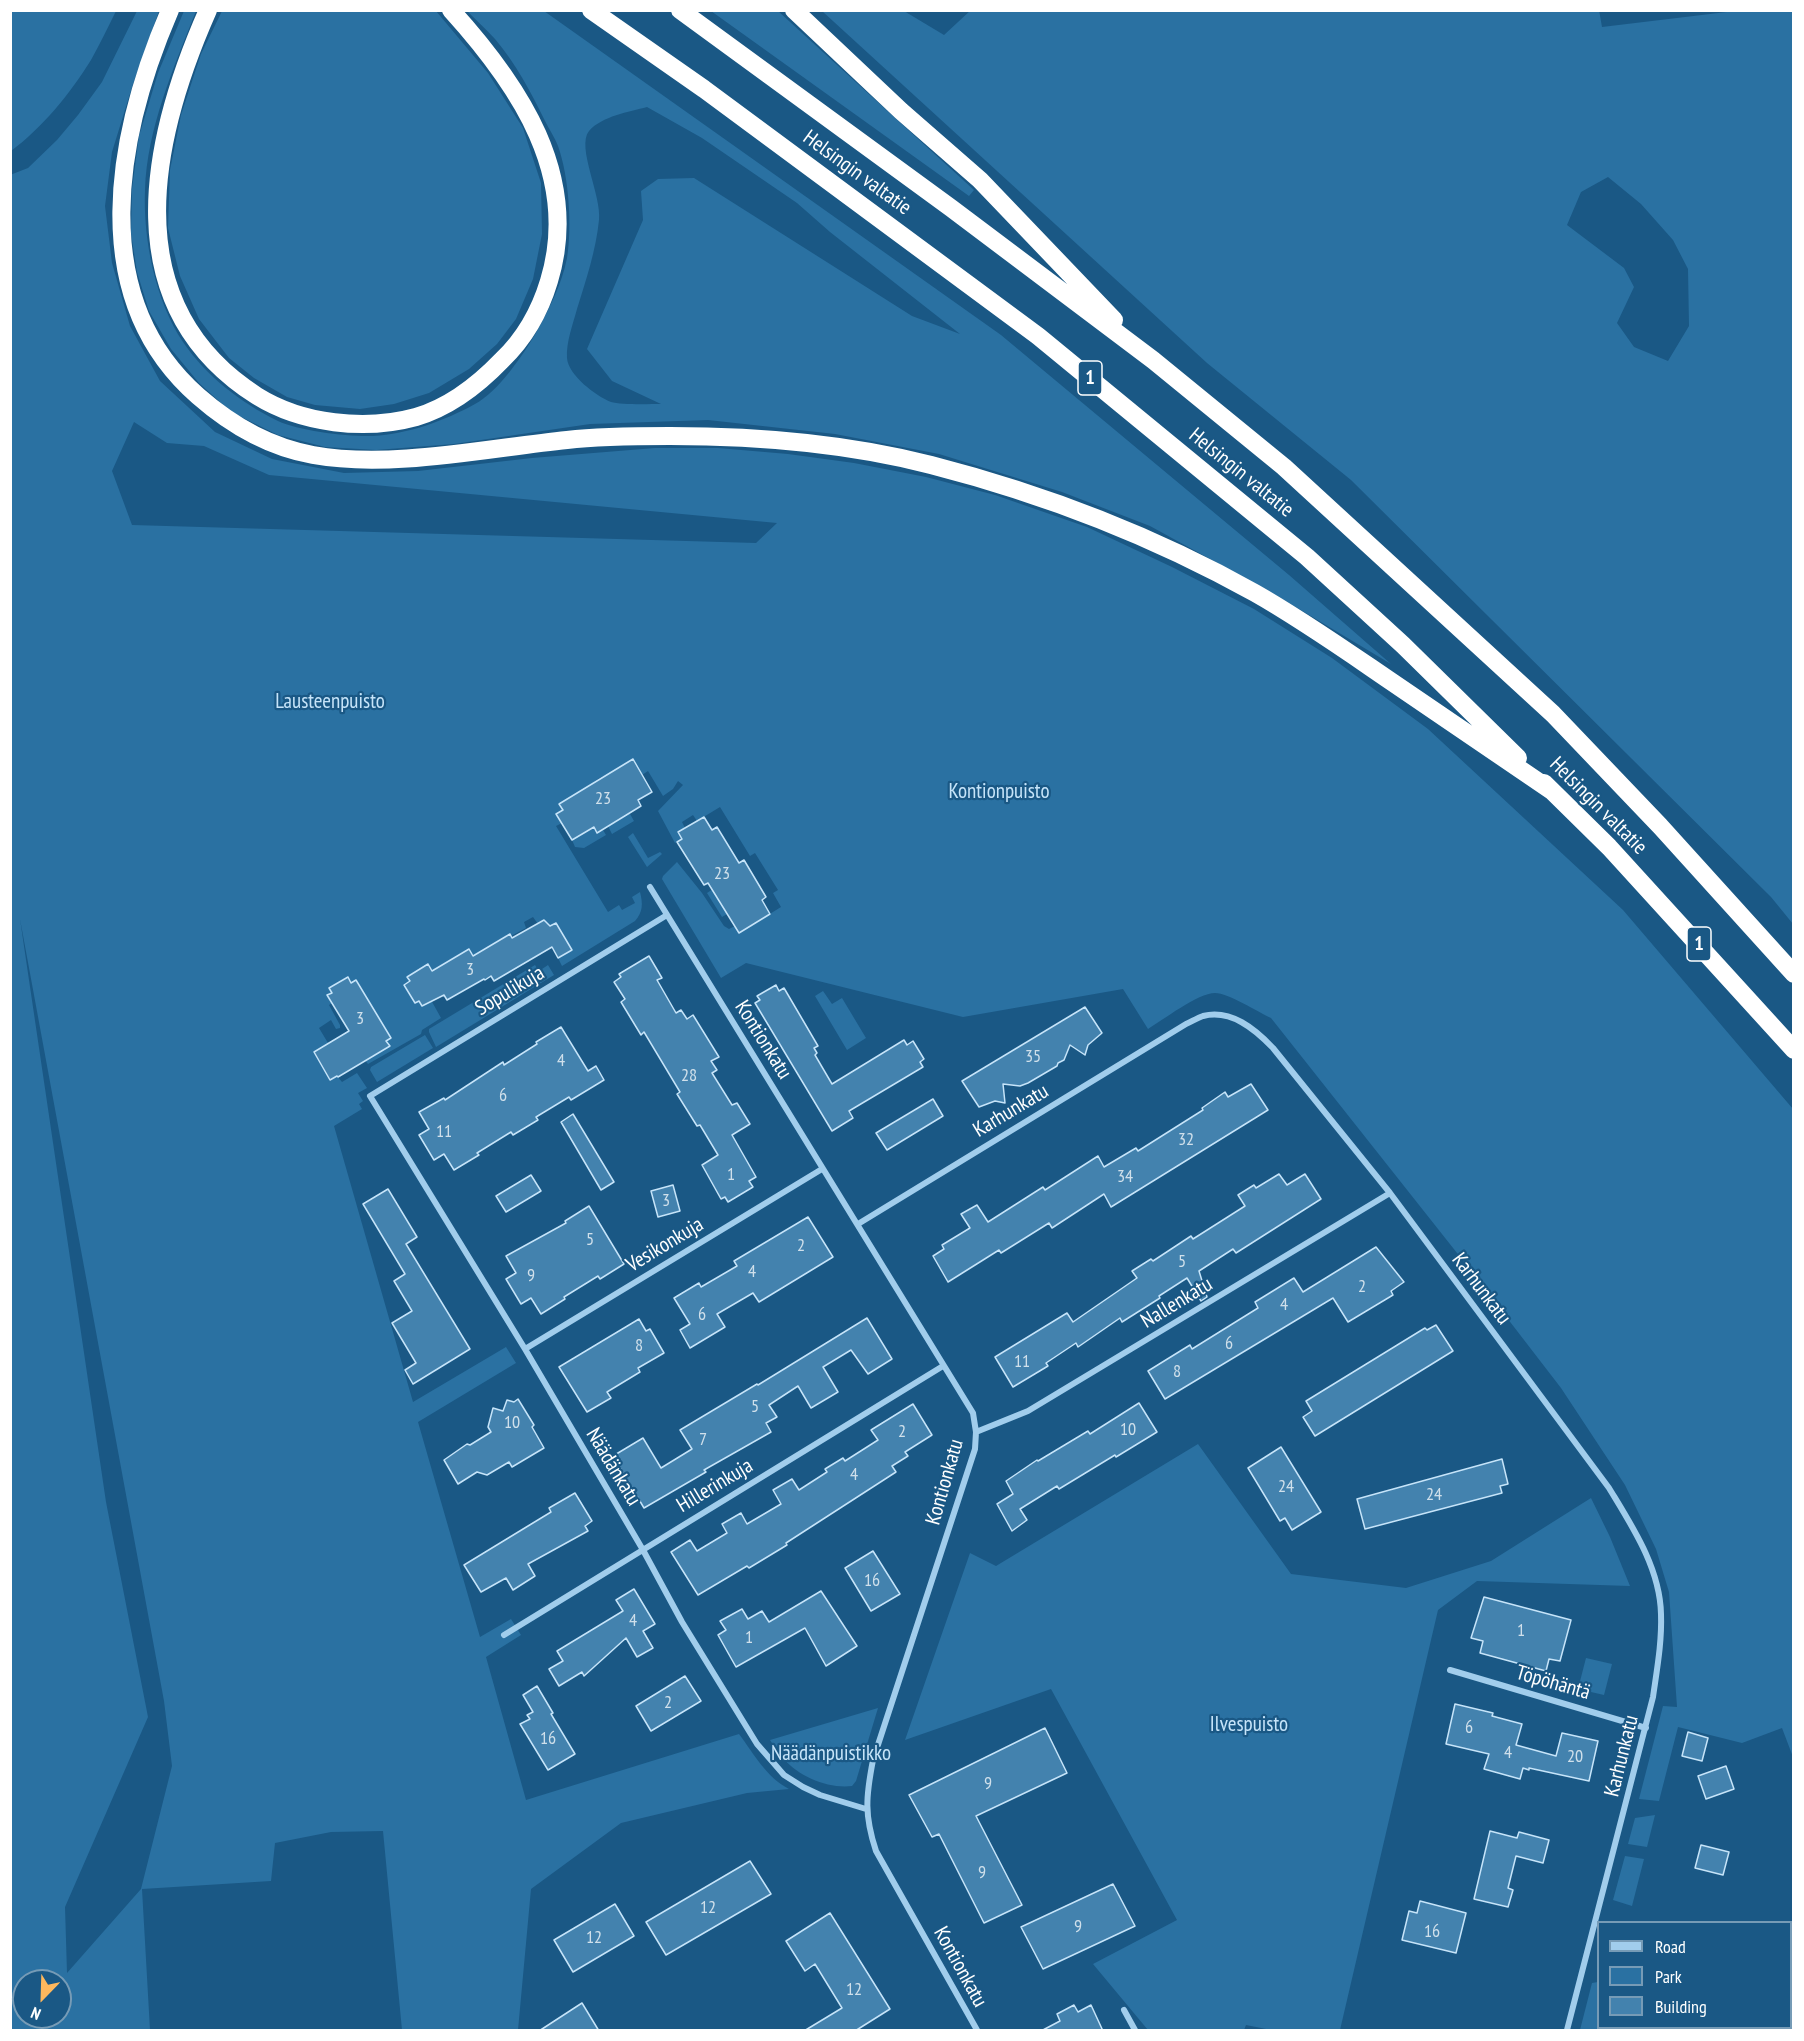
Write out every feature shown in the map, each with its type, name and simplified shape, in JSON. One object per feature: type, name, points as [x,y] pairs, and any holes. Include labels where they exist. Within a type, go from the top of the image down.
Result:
[{"type":"highway","points":[[170,10],[144,79],[129,139],[121,206],[125,267],[146,327],[166,362],[183,382],[207,404],[249,433],[298,452],[340,458],[376,459],[425,456],[573,439],[721,436],[811,443],[855,449],[928,464],[1083,512],[1164,547],[1254,593],[1317,631],[1552,792]]},
{"type":"highway","points":[[208,10],[175,98],[158,176],[159,245],[176,303],[185,322],[209,357],[246,389],[268,403],[289,412],[329,421],[375,424],[417,417],[437,409],[457,398],[493,370],[522,338],[533,319],[543,298],[556,253],[559,234],[553,177],[535,127],[520,98],[477,39],[452,10]]},
{"type":"highway","name":"Helsingin valtatie","points":[[591,10],[704,89],[1038,336],[1307,557],[1403,645],[1609,847],[1794,1050]]},
{"type":"highway","name":"Helsingin valtatie","points":[[680,10],[951,208],[1153,360],[1284,467],[1553,714],[1660,826],[1794,974]]},
{"type":"highway","points":[[794,10],[901,111],[980,180],[1153,360]]},
{"type":"street","name":"Kontionkatu","points":[[650,887],[973,1413],[976,1432],[975,1449],[873,1760],[866,1809],[869,1832],[876,1851],[977,2031]]},
{"type":"street","name":"Sopulikuja","points":[[370,1096],[667,915]]},
{"type":"street","name":"Karhunkatu","points":[[858,1224],[1186,1024],[1204,1016],[1223,1015],[1242,1021],[1258,1032],[1273,1048],[1390,1193],[1609,1488],[1632,1526],[1655,1579],[1661,1612],[1659,1658],[1646,1728],[1567,2031]]},
{"type":"street","name":"Näädänkatu","points":[[370,1096],[525,1349],[643,1550],[682,1622],[758,1744],[784,1775],[803,1787],[820,1795],[866,1809]]},
{"type":"street","name":"Vesikonkuja","points":[[525,1349],[822,1169]]},
{"type":"street","name":"Nallenkatu","points":[[976,1432],[1028,1412],[1390,1193]]},
{"type":"street","name":"Hillerinkuja","points":[[504,1635],[943,1366]]},
{"type":"street","name":"Töpöhäntä","points":[[1450,1670],[1646,1728]]},
{"type":"street","points":[[1125,2010],[1135,2031]]},
{"type":"green space","points":[[11,10],[116,11],[91,60],[74,85],[55,110],[11,151]]},
{"type":"green space","points":[[971,10],[1599,10],[1602,27],[1735,11],[1793,11],[1793,924],[1771,897],[1351,480],[1207,363],[822,11],[904,11],[944,35]],"holes":[[[1608,177],[1641,204],[1673,240],[1688,269],[1689,326],[1668,361],[1634,347],[1617,323],[1634,287],[1624,268],[1567,225],[1581,192]]]},
{"type":"green space","points":[[137,11],[159,11],[112,152],[105,206],[112,263],[130,326],[160,381],[215,432],[272,459],[344,473],[418,471],[532,458],[655,448],[718,448],[854,463],[926,477],[995,495],[1087,527],[1172,567],[1254,609],[1332,658],[1428,729],[1623,910],[1793,1109],[1793,1757],[1782,1728],[1742,1743],[1678,1727],[1659,1801],[1639,1799],[1663,1706],[1677,1707],[1669,1592],[1656,1549],[1625,1485],[1561,1388],[1271,1018],[1235,999],[1215,993],[1199,997],[1148,1029],[1123,989],[963,1017],[746,963],[721,978],[662,879],[663,876],[677,862],[702,893],[724,926],[729,929],[735,926],[739,933],[781,907],[773,893],[778,890],[755,853],[750,856],[720,807],[697,821],[693,815],[682,822],[685,828],[682,839],[675,843],[658,811],[683,785],[678,781],[673,789],[663,796],[648,771],[642,775],[633,759],[622,766],[625,773],[600,778],[595,781],[583,798],[579,792],[559,804],[563,810],[562,823],[556,826],[608,912],[619,905],[622,910],[635,903],[632,897],[640,892],[642,908],[635,921],[562,966],[558,958],[572,950],[556,923],[550,926],[549,924],[538,924],[533,917],[524,922],[526,928],[511,936],[509,934],[473,956],[468,949],[432,971],[427,965],[407,977],[410,981],[404,985],[415,1003],[431,1000],[441,1018],[422,1030],[421,1034],[368,1064],[363,1058],[372,1057],[390,1046],[347,977],[329,988],[332,993],[327,995],[332,1003],[329,1005],[340,1028],[336,1029],[331,1020],[319,1028],[328,1043],[314,1052],[330,1080],[337,1076],[342,1082],[357,1073],[367,1088],[358,1093],[363,1101],[359,1104],[362,1109],[334,1126],[413,1402],[506,1347],[516,1363],[418,1422],[480,1637],[511,1619],[521,1635],[486,1657],[526,1800],[739,1734],[767,1772],[789,1789],[747,1793],[621,1823],[531,1889],[518,2030],[402,2030],[383,1831],[331,1832],[275,1843],[271,1881],[142,1889],[150,2030],[11,2030],[10,175],[28,168],[57,140],[102,82]],"holes":[[[134,422],[167,443],[204,446],[269,475],[777,523],[756,543],[132,525],[112,471]],[[20,919],[164,1701],[172,1766],[141,1889],[71,1969],[72,2029],[12,2029],[12,1969],[67,1969],[65,1907],[148,1717],[106,1502]]]},
{"type":"green space","points":[[184,11],[196,11],[163,98],[147,167],[146,229],[153,269],[173,325],[192,354],[225,388],[278,421],[324,433],[373,436],[426,426],[451,416],[484,398],[510,372],[525,350],[555,296],[567,258],[569,217],[565,172],[557,143],[523,78],[495,39],[467,11],[544,11],[1001,335],[1289,575],[1391,664],[1274,594],[1150,526],[1062,492],[939,454],[835,434],[708,420],[590,424],[454,444],[376,450],[325,447],[278,435],[231,412],[199,383],[171,349],[149,311],[137,272],[131,233],[132,189],[139,136],[158,73]],"holes":[[[647,107],[702,138],[797,203],[830,232],[960,334],[912,316],[694,178],[658,179],[641,191],[643,220],[587,349],[612,381],[661,404],[615,403],[591,390],[577,378],[567,358],[570,333],[596,242],[599,220],[597,198],[587,160],[586,138],[589,131],[608,118]]]},
{"type":"green space","points":[[222,11],[436,11],[488,73],[523,128],[541,183],[542,234],[533,279],[516,319],[497,344],[469,369],[429,393],[394,404],[360,409],[315,405],[287,397],[254,378],[229,358],[199,319],[180,276],[168,228],[170,170],[181,115],[201,54]]},
{"type":"green space","points":[[711,11],[778,11],[974,190],[969,196]]},
{"type":"green space","points":[[626,807],[634,821],[612,834],[605,820],[610,817],[615,823],[625,816],[622,810]]},
{"type":"green space","points":[[594,827],[597,833],[603,830],[606,835],[584,848],[575,847],[572,840]]},
{"type":"green space","points":[[633,833],[648,858],[660,852],[662,854],[647,867],[628,837]]},
{"type":"green space","points":[[713,889],[727,914],[722,917],[707,893]]},
{"type":"green space","points":[[535,965],[539,971],[548,965],[554,975],[436,1047],[429,1029]]},
{"type":"green space","points":[[823,991],[832,1004],[842,998],[866,1038],[847,1050],[815,996]]},
{"type":"green space","points":[[425,1035],[433,1048],[377,1082],[370,1070],[371,1067]]},
{"type":"green space","name":"Ilvespuisto","points":[[1198,1444],[1291,1574],[1406,1588],[1491,1561],[1591,1498],[1630,1586],[1477,1581],[1438,1610],[1340,2030],[1271,2030],[1246,2025],[1244,2030],[1148,2030],[1093,1964],[1177,1920],[1051,1689],[905,1740],[970,1553],[996,1566]]},
{"type":"green space","points":[[1586,1658],[1612,1664],[1604,1695],[1578,1689]]},
{"type":"green space","name":"Näädänpuistikko","points":[[878,1708],[856,1781],[852,1786],[824,1784],[806,1776],[782,1757],[770,1740]]},
{"type":"green space","points":[[1655,1815],[1647,1847],[1628,1844],[1635,1818]]},
{"type":"green space","points":[[1625,1856],[1644,1859],[1632,1906],[1613,1900]]},
{"type":"green space","points":[[1597,1982],[1597,2029],[1600,2030],[1580,2030],[1592,1983]]},
{"type":"building","points":[[633,759],[652,792],[638,800],[641,806],[597,833],[594,827],[572,840],[556,814],[563,810],[559,804]]},
{"type":"building","points":[[704,817],[712,830],[717,827],[739,863],[744,860],[766,897],[762,900],[770,914],[739,933],[708,883],[704,885],[677,842],[682,839],[678,832]]},
{"type":"building","points":[[544,920],[550,926],[556,923],[572,950],[558,958],[552,947],[494,981],[491,976],[447,1000],[444,995],[422,1006],[419,1001],[415,1003],[404,985],[410,981],[407,977],[428,964],[432,971],[469,949],[473,956],[510,934],[512,938]]},
{"type":"building","points":[[649,956],[662,978],[657,980],[676,1013],[681,1010],[687,1019],[693,1015],[719,1057],[711,1061],[717,1070],[712,1073],[732,1105],[737,1103],[750,1124],[732,1135],[756,1177],[749,1181],[753,1187],[728,1202],[725,1197],[721,1199],[702,1165],[718,1155],[677,1094],[680,1092],[644,1032],[641,1035],[621,1002],[625,999],[614,982],[621,977],[619,974]]},
{"type":"building","points":[[348,977],[351,983],[356,980],[391,1038],[386,1041],[390,1046],[330,1080],[314,1052],[349,1031],[327,995],[332,993],[329,988]]},
{"type":"building","points":[[776,985],[779,991],[784,988],[818,1046],[814,1048],[817,1053],[815,1055],[832,1084],[904,1040],[907,1045],[913,1041],[924,1059],[920,1062],[923,1067],[849,1111],[853,1118],[832,1131],[755,1003],[760,1000],[757,996]]},
{"type":"building","points":[[1085,1007],[1102,1033],[1088,1045],[1085,1055],[1070,1045],[1064,1060],[1028,1083],[1020,1086],[1003,1084],[1005,1103],[995,1101],[979,1107],[962,1081]]},
{"type":"building","points":[[561,1027],[588,1071],[596,1066],[604,1080],[571,1100],[569,1097],[536,1117],[538,1120],[513,1135],[511,1132],[454,1170],[444,1154],[434,1160],[419,1135],[429,1129],[419,1112],[444,1098],[445,1100],[503,1062],[504,1065]]},
{"type":"building","points":[[1251,1084],[1268,1110],[1111,1207],[1104,1194],[1052,1228],[1049,1223],[1001,1253],[999,1250],[948,1282],[933,1256],[944,1249],[942,1245],[970,1228],[961,1214],[977,1205],[988,1222],[1043,1187],[1045,1190],[1098,1156],[1104,1167],[1136,1148],[1138,1151],[1203,1110],[1202,1108],[1225,1092],[1228,1097]]},
{"type":"building","points":[[933,1099],[943,1116],[887,1150],[876,1133]]},
{"type":"building","points":[[573,1114],[614,1182],[601,1190],[561,1122]]},
{"type":"building","points":[[1279,1174],[1287,1185],[1305,1174],[1321,1199],[1236,1253],[1233,1249],[1199,1271],[1207,1297],[1201,1301],[1187,1278],[1122,1322],[1120,1318],[1078,1347],[1076,1343],[1046,1363],[1048,1366],[1013,1387],[995,1357],[1067,1313],[1073,1322],[1137,1278],[1132,1271],[1151,1259],[1153,1261],[1191,1236],[1193,1239],[1245,1206],[1238,1195],[1254,1185],[1256,1188]]},
{"type":"building","points":[[531,1175],[541,1191],[506,1212],[496,1196]]},
{"type":"building","points":[[673,1185],[680,1211],[658,1217],[651,1191]]},
{"type":"building","points":[[388,1189],[417,1237],[406,1244],[470,1349],[413,1384],[405,1370],[416,1363],[392,1323],[412,1311],[394,1281],[405,1274],[363,1204]]},
{"type":"building","points":[[589,1206],[624,1264],[600,1279],[598,1276],[541,1314],[531,1298],[521,1304],[506,1279],[516,1273],[506,1256],[566,1223],[565,1221]]},
{"type":"building","points":[[808,1217],[833,1257],[759,1302],[753,1293],[717,1314],[725,1327],[690,1348],[680,1330],[690,1324],[674,1298],[699,1283],[701,1287],[737,1266],[734,1261]]},
{"type":"building","points":[[1376,1247],[1404,1282],[1391,1291],[1393,1295],[1348,1322],[1333,1298],[1165,1399],[1148,1371],[1190,1345],[1192,1349],[1258,1308],[1255,1302],[1294,1278],[1303,1292]]},
{"type":"building","points":[[867,1318],[892,1359],[868,1374],[851,1350],[823,1367],[838,1392],[811,1408],[798,1386],[769,1405],[777,1417],[766,1423],[771,1432],[644,1508],[613,1456],[643,1438],[661,1468],[692,1449],[680,1430]]},
{"type":"building","points":[[639,1319],[646,1331],[650,1329],[664,1353],[638,1368],[640,1372],[607,1392],[611,1398],[587,1412],[559,1367]]},
{"type":"building","points":[[1436,1325],[1453,1351],[1315,1436],[1303,1417],[1312,1411],[1306,1401],[1425,1328],[1427,1330]]},
{"type":"building","points":[[518,1399],[534,1425],[532,1427],[544,1448],[512,1467],[509,1462],[487,1475],[477,1472],[458,1484],[444,1460],[467,1444],[470,1445],[491,1432],[488,1427],[493,1408],[503,1411],[507,1400],[514,1402]]},
{"type":"building","points":[[1139,1403],[1157,1432],[1059,1489],[1057,1486],[1020,1509],[1027,1520],[1012,1531],[997,1504],[1013,1494],[1006,1481],[1037,1460],[1088,1431],[1090,1434]]},
{"type":"building","points":[[913,1404],[932,1435],[905,1452],[908,1456],[892,1466],[896,1472],[786,1543],[787,1545],[698,1595],[671,1552],[690,1540],[697,1551],[727,1533],[722,1524],[741,1513],[747,1524],[781,1504],[773,1490],[792,1479],[799,1490],[827,1472],[825,1469],[843,1458],[845,1461],[878,1440],[871,1430]]},
{"type":"building","points":[[1281,1447],[1321,1512],[1292,1530],[1285,1518],[1280,1521],[1248,1468]]},
{"type":"building","points":[[1502,1459],[1508,1484],[1500,1486],[1502,1493],[1365,1529],[1357,1499]]},
{"type":"building","points":[[575,1493],[592,1521],[585,1526],[588,1531],[528,1564],[535,1576],[513,1590],[506,1578],[481,1592],[464,1565],[551,1512],[549,1508]]},
{"type":"building","points":[[873,1551],[900,1594],[871,1611],[845,1568]]},
{"type":"building","points":[[634,1589],[655,1624],[643,1631],[653,1648],[637,1657],[626,1638],[584,1676],[582,1672],[559,1686],[549,1669],[563,1661],[557,1651],[623,1611],[616,1600]]},
{"type":"building","points":[[821,1591],[857,1646],[826,1666],[805,1628],[736,1667],[718,1635],[726,1630],[720,1621],[742,1609],[748,1619],[762,1611],[769,1622]]},
{"type":"building","points":[[1484,1597],[1571,1620],[1560,1661],[1549,1659],[1546,1671],[1480,1653],[1483,1641],[1471,1638]]},
{"type":"building","points":[[685,1676],[701,1701],[651,1731],[636,1706]]},
{"type":"building","points":[[537,1686],[575,1754],[548,1770],[520,1724],[530,1719],[527,1715],[533,1712],[523,1695]]},
{"type":"building","points":[[1455,1704],[1493,1713],[1492,1716],[1522,1724],[1516,1745],[1556,1756],[1562,1733],[1598,1741],[1589,1781],[1529,1768],[1529,1770],[1523,1768],[1520,1779],[1484,1769],[1489,1754],[1446,1744]]},
{"type":"building","points":[[1045,1728],[1067,1773],[976,1816],[1022,1905],[984,1923],[939,1834],[932,1837],[909,1795]]},
{"type":"building","points":[[1688,1732],[1708,1738],[1702,1761],[1682,1756]]},
{"type":"building","points":[[1726,1766],[1734,1789],[1706,1799],[1698,1776]]},
{"type":"building","points":[[1490,1831],[1517,1838],[1519,1832],[1549,1840],[1543,1863],[1516,1856],[1508,1888],[1513,1890],[1508,1907],[1474,1899]]},
{"type":"building","points":[[1701,1845],[1729,1852],[1723,1875],[1695,1868]]},
{"type":"building","points":[[750,1861],[771,1894],[666,1955],[646,1922]]},
{"type":"building","points":[[1113,1884],[1135,1926],[1043,1969],[1021,1927]]},
{"type":"building","points":[[1420,1901],[1466,1913],[1456,1953],[1402,1940],[1409,1911],[1417,1913]]},
{"type":"building","points":[[615,1904],[634,1936],[573,1972],[554,1940]]},
{"type":"building","points":[[830,1913],[890,2009],[855,2031],[804,2031],[842,2008],[815,1964],[805,1971],[786,1941]]},
{"type":"building","points":[[582,2003],[599,2031],[539,2031]]},
{"type":"building","points":[[1074,2005],[1078,2012],[1091,2005],[1103,2031],[1041,2031],[1060,2021],[1057,2014]]},
{"type":"park label","name":"Lausteenpuisto","points":[[330,702]]},
{"type":"park label","name":"Kontionpuisto","points":[[999,792]]}]
